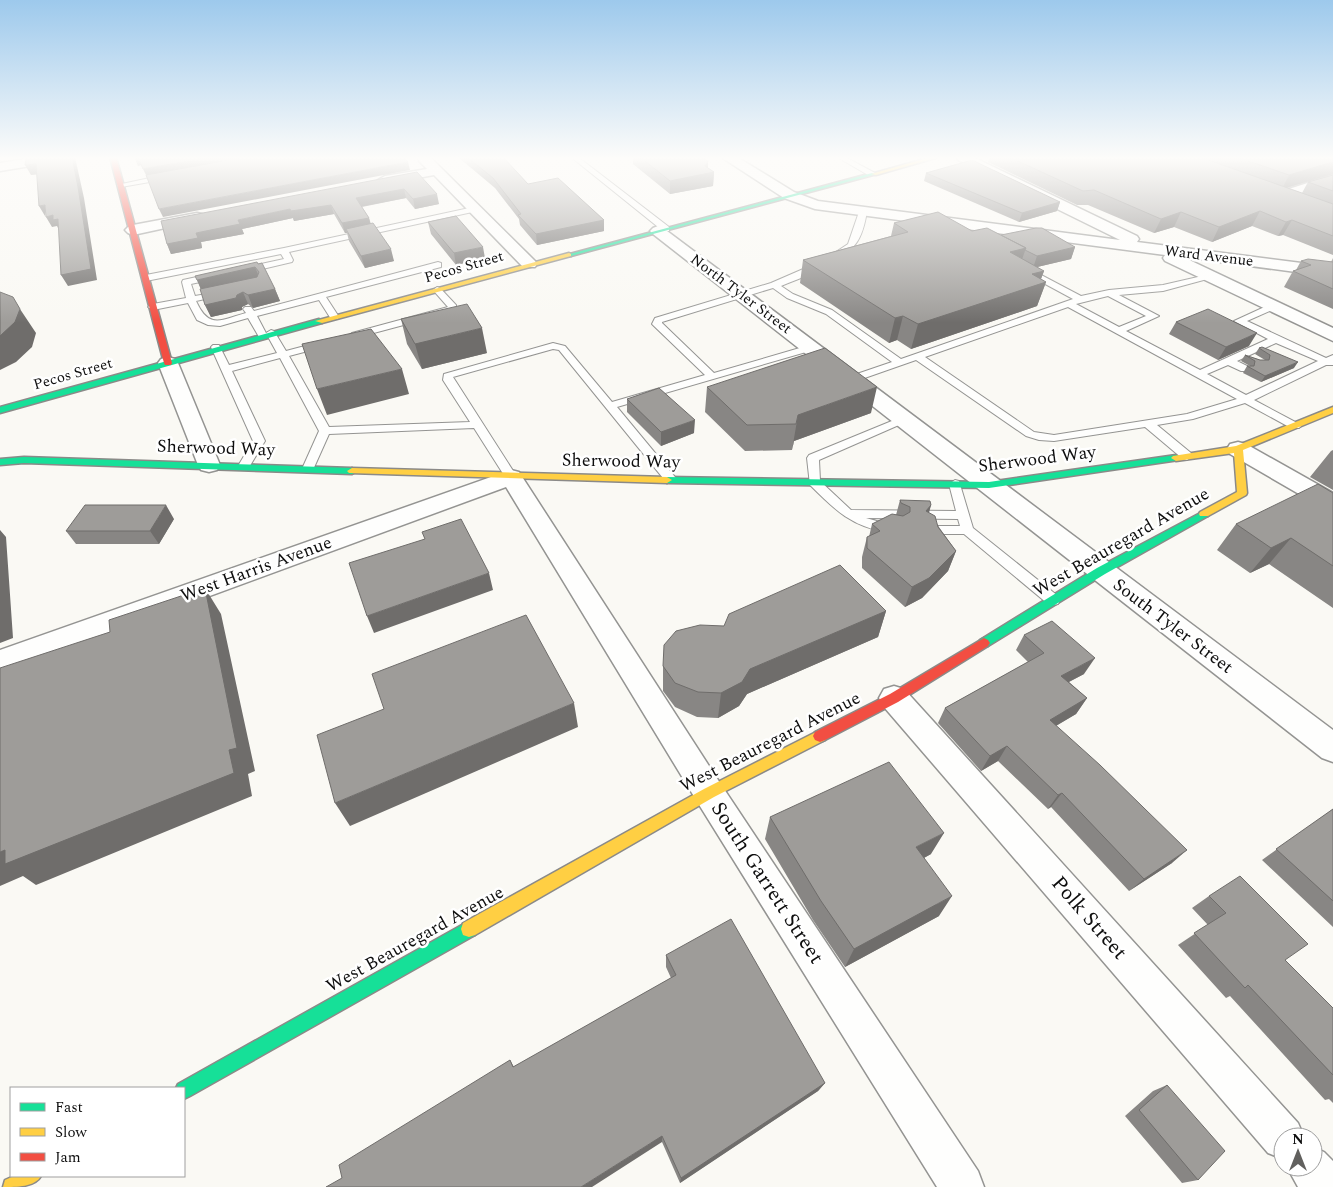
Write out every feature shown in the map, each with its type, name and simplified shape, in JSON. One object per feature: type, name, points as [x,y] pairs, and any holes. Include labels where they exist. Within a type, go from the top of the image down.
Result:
[{"type":"street","points":[[128,212],[168,363],[209,465]]},
{"type":"street","points":[[477,212],[530,264]]},
{"type":"street","name":"Pecos Street","points":[[0,410],[168,363],[216,347],[725,212]]},
{"type":"street","name":"Ward Avenue","points":[[874,212],[1333,272]]},
{"type":"street","points":[[1077,212],[1333,336]]},
{"type":"street","points":[[133,230],[211,214]]},
{"type":"street","name":"North Tyler Street","points":[[662,230],[805,343]]},
{"type":"street","name":"South Tyler Street","points":[[805,343],[1333,748]]},
{"type":"street","points":[[1238,449],[1333,410]]},
{"type":"street","points":[[1238,449],[1333,503]]},
{"type":"street","name":"Sherwood Way","points":[[0,462],[24,460],[244,466],[511,477],[989,485],[1238,449]]},
{"type":"street","name":"West Beauregard Avenue","points":[[185,1089],[709,793],[894,698],[1101,571],[1242,493],[1238,449]]},
{"type":"street","name":"West Harris Avenue","points":[[0,662],[511,477]]},
{"type":"street","name":"South Garrett Street","points":[[511,477],[709,793],[962,1187]]},
{"type":"street","name":"Polk Street","points":[[894,698],[1273,1127]]},
{"type":"street","points":[[12,1187],[30,1177]]},
{"type":"street","points":[[1318,1177],[1327,1187]]},
{"type":"lane","points":[[146,278],[284,251],[459,212]]},
{"type":"lane","points":[[641,212],[662,230]]},
{"type":"lane","points":[[712,376],[657,324],[658,320],[774,285],[822,265],[850,247],[860,229],[864,212]]},
{"type":"lane","points":[[946,222],[961,235]]},
{"type":"lane","points":[[153,307],[192,300],[222,284],[289,260],[284,251]]},
{"type":"lane","points":[[222,284],[186,282],[200,319],[208,324],[220,323],[249,312],[321,296],[438,265]]},
{"type":"lane","points":[[1020,267],[1080,299]]},
{"type":"lane","points":[[852,379],[1080,299],[1109,293],[1164,288],[1208,276]]},
{"type":"lane","points":[[774,285],[790,296],[829,312],[899,362]]},
{"type":"lane","points":[[347,338],[453,309],[454,307],[437,290]]},
{"type":"lane","points":[[1109,293],[1154,316],[1119,330]]},
{"type":"lane","points":[[321,296],[334,317]]},
{"type":"lane","points":[[1068,303],[1296,426]]},
{"type":"lane","points":[[1271,307],[1235,323],[1331,361]]},
{"type":"lane","points":[[249,312],[282,354],[325,431]]},
{"type":"lane","points":[[1200,374],[1228,361],[1248,357],[1263,350],[1276,339]]},
{"type":"lane","points":[[226,369],[329,342]]},
{"type":"lane","points":[[610,406],[712,376],[805,343]]},
{"type":"lane","points":[[511,477],[448,380],[448,376],[553,346],[562,348],[671,480]]},
{"type":"lane","points":[[216,347],[259,441],[244,466]]},
{"type":"lane","points":[[917,356],[1030,434],[1054,438],[1189,417],[1247,399],[1271,383],[1301,369],[1331,361]]},
{"type":"lane","points":[[1228,361],[1245,369]]},
{"type":"lane","points":[[897,530],[871,527],[845,514],[814,482],[813,458],[904,419]]},
{"type":"lane","points":[[1147,423],[1187,456]]},
{"type":"lane","points":[[325,431],[477,425]]},
{"type":"lane","points":[[308,469],[325,431]]},
{"type":"lane","points":[[955,484],[968,530],[1054,600]]},
{"type":"lane","points":[[845,514],[963,515]]},
{"type":"lane","points":[[927,530],[968,530]]},
{"type":"building","points":[[46,212],[82,212],[91,269],[61,275],[58,219],[53,220],[53,215],[46,217]]},
{"type":"building","points":[[206,212],[274,212],[238,220],[240,224],[196,233],[198,238],[167,244],[161,221]]},
{"type":"building","points":[[336,212],[365,212],[369,218],[342,223]]},
{"type":"building","points":[[520,212],[596,212],[604,220],[536,234],[518,215],[521,214]]},
{"type":"building","points":[[939,212],[972,231],[987,228],[1026,248],[1010,252],[1044,271],[1032,274],[1046,282],[918,324],[903,316],[895,318],[803,260],[908,232],[894,223]]},
{"type":"building","points":[[1146,212],[1180,212],[1161,219]]},
{"type":"building","points":[[1182,212],[1256,212],[1219,227]]},
{"type":"building","points":[[1263,212],[1333,212],[1333,236],[1292,220],[1286,222]]},
{"type":"building","points":[[456,216],[483,247],[454,253],[428,222]]},
{"type":"building","points":[[373,223],[391,249],[361,256],[346,229]]},
{"type":"building","points":[[1042,228],[1075,247],[1037,256],[1001,235]]},
{"type":"building","points":[[1308,259],[1333,262],[1333,289],[1293,271],[1311,265],[1301,261]]},
{"type":"building","points":[[257,262],[258,264],[262,263],[275,289],[248,295],[243,292],[237,295],[236,298],[205,305],[200,289],[257,277],[259,272],[255,267],[197,280],[195,276]]},
{"type":"building","points":[[0,292],[13,297],[20,309],[15,322],[0,336]]},
{"type":"building","points":[[467,304],[482,328],[415,344],[401,319]]},
{"type":"building","points":[[1208,309],[1257,333],[1226,347],[1176,322]]},
{"type":"building","points":[[371,329],[402,369],[317,389],[302,344]]},
{"type":"building","points":[[1262,347],[1298,362],[1265,376],[1247,366],[1254,366],[1255,361],[1245,355],[1260,360],[1269,360],[1270,355],[1259,348]]},
{"type":"building","points":[[825,348],[877,387],[798,415],[796,424],[747,425],[707,387]]},
{"type":"building","points":[[659,388],[695,420],[661,432],[627,399]]},
{"type":"building","points":[[1318,484],[1333,493],[1333,566],[1291,538],[1271,548],[1236,524]]},
{"type":"building","points":[[900,500],[930,501],[931,505],[926,511],[935,516],[938,527],[956,551],[929,578],[912,587],[867,548],[867,537],[880,531],[872,524],[892,514],[903,516],[910,512],[910,507],[901,503]]},
{"type":"building","points":[[85,505],[166,505],[150,531],[66,531]]},
{"type":"building","points":[[461,519],[489,573],[367,616],[349,563],[425,539],[422,532]]},
{"type":"building","points":[[840,565],[886,611],[750,669],[742,682],[721,693],[698,692],[675,683],[663,666],[664,645],[676,631],[700,625],[724,626],[729,614]]},
{"type":"building","points":[[205,588],[237,748],[229,750],[234,773],[5,864],[5,850],[0,852],[0,668],[110,632],[109,620]]},
{"type":"building","points":[[526,615],[574,703],[335,803],[317,735],[384,709],[372,674]]},
{"type":"building","points":[[1052,621],[1095,658],[1061,676],[1087,698],[1050,720],[1100,765],[1187,850],[1144,879],[1062,793],[1058,795],[1007,746],[990,756],[945,708],[1044,653],[1024,635]]},
{"type":"building","points":[[889,762],[944,833],[916,847],[952,896],[854,949],[821,901],[770,817]]},
{"type":"building","points":[[1333,809],[1333,901],[1276,849]]},
{"type":"building","points":[[1240,876],[1308,944],[1285,960],[1333,1008],[1333,1075],[1248,985],[1245,988],[1194,933],[1226,913],[1209,896]]},
{"type":"building","points":[[731,919],[825,1083],[681,1178],[662,1136],[581,1187],[326,1187],[342,1178],[339,1165],[510,1060],[513,1067],[676,975],[666,955]]},
{"type":"building","points":[[1167,1085],[1225,1151],[1198,1180],[1139,1110]]},
{"type":"traffic: fast","points":[[569,255],[729,212]]},
{"type":"traffic: fast","points":[[0,410],[319,321]]},
{"type":"traffic: fast","points":[[667,480],[989,485],[1176,458]]},
{"type":"traffic: fast","points":[[0,462],[24,460],[352,471]]},
{"type":"traffic: fast","points":[[984,643],[1101,571],[1204,514]]},
{"type":"traffic: fast","points":[[185,1089],[469,929]]},
{"type":"traffic: slow","points":[[319,321],[569,255]]},
{"type":"traffic: slow","points":[[1176,458],[1238,449],[1333,410]]},
{"type":"traffic: slow","points":[[1204,514],[1242,493],[1238,449]]},
{"type":"traffic: slow","points":[[352,471],[667,480]]},
{"type":"traffic: slow","points":[[469,929],[709,793],[820,736]]},
{"type":"traffic: slow","points":[[12,1187],[30,1177]]},
{"type":"traffic: jam","points":[[128,212],[168,363]]},
{"type":"traffic: jam","points":[[820,736],[894,698],[984,643]]}]
